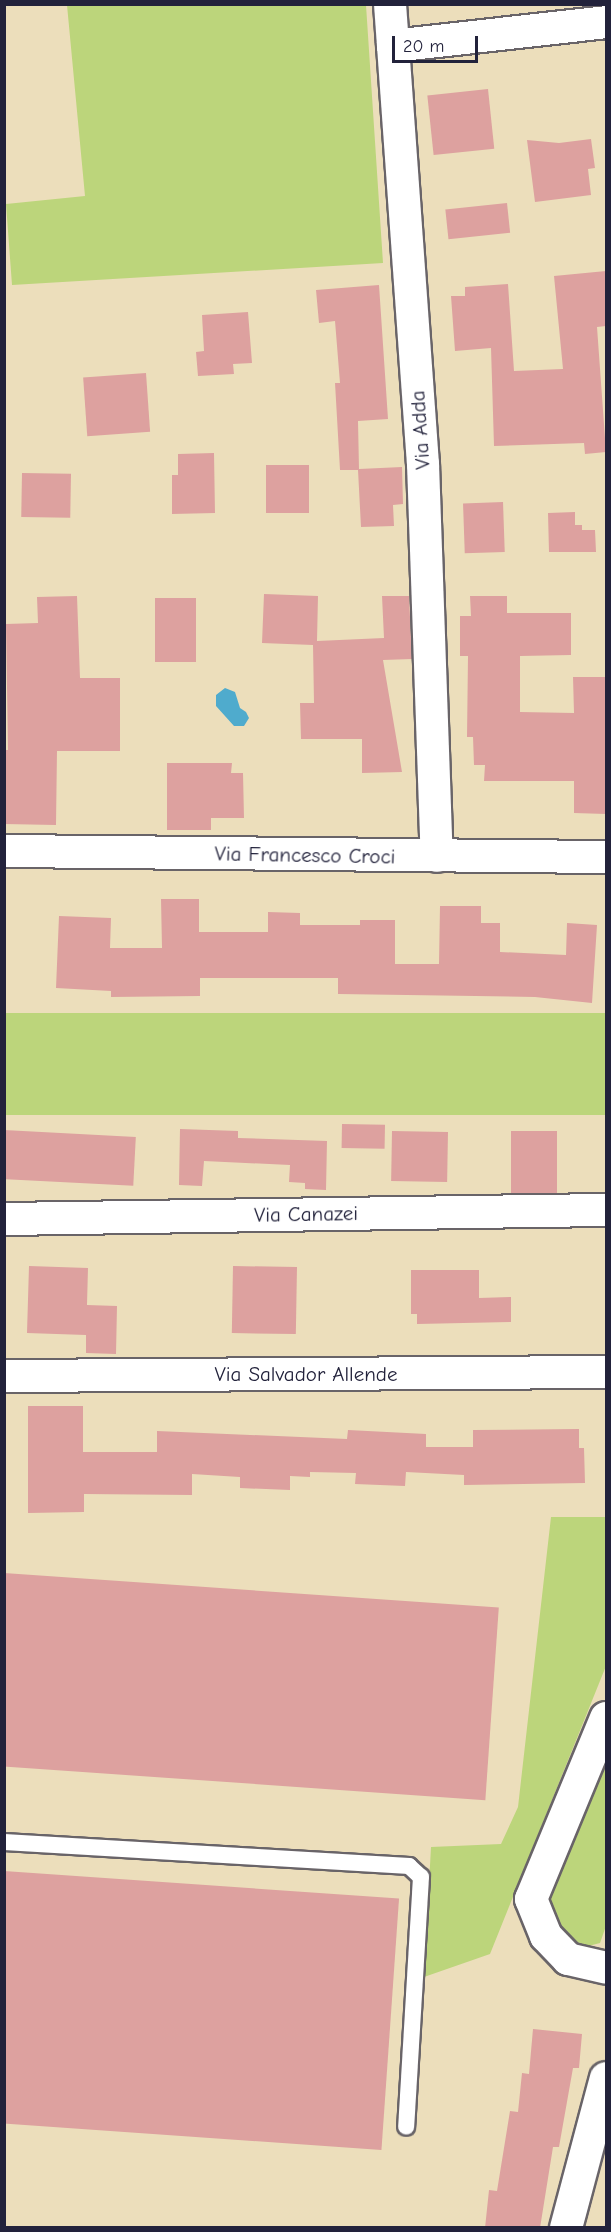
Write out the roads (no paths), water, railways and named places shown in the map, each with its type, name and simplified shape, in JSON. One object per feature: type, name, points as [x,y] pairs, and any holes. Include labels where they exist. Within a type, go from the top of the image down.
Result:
[{"type":"street","name":"Via Adda","points":[[390,4],[423,464],[437,856]]},
{"type":"street","points":[[393,46],[606,22]]},
{"type":"street","name":"Via Francesco Croci","points":[[4,851],[606,857]]},
{"type":"street","name":"Via Canazei","points":[[4,1219],[606,1210]]},
{"type":"street","name":"Via Salvador Allende","points":[[4,1376],[606,1372]]},
{"type":"street","points":[[606,1718],[531,1899],[546,1936],[568,1959],[606,1968]]},
{"type":"street","points":[[566,2228],[606,2078]]},
{"type":"lane","points":[[4,1842],[409,1866],[421,1877],[406,2127]]},
{"type":"water","points":[[225,688],[235,692],[240,708],[249,718],[244,726],[234,726],[216,706],[216,695]]}]
